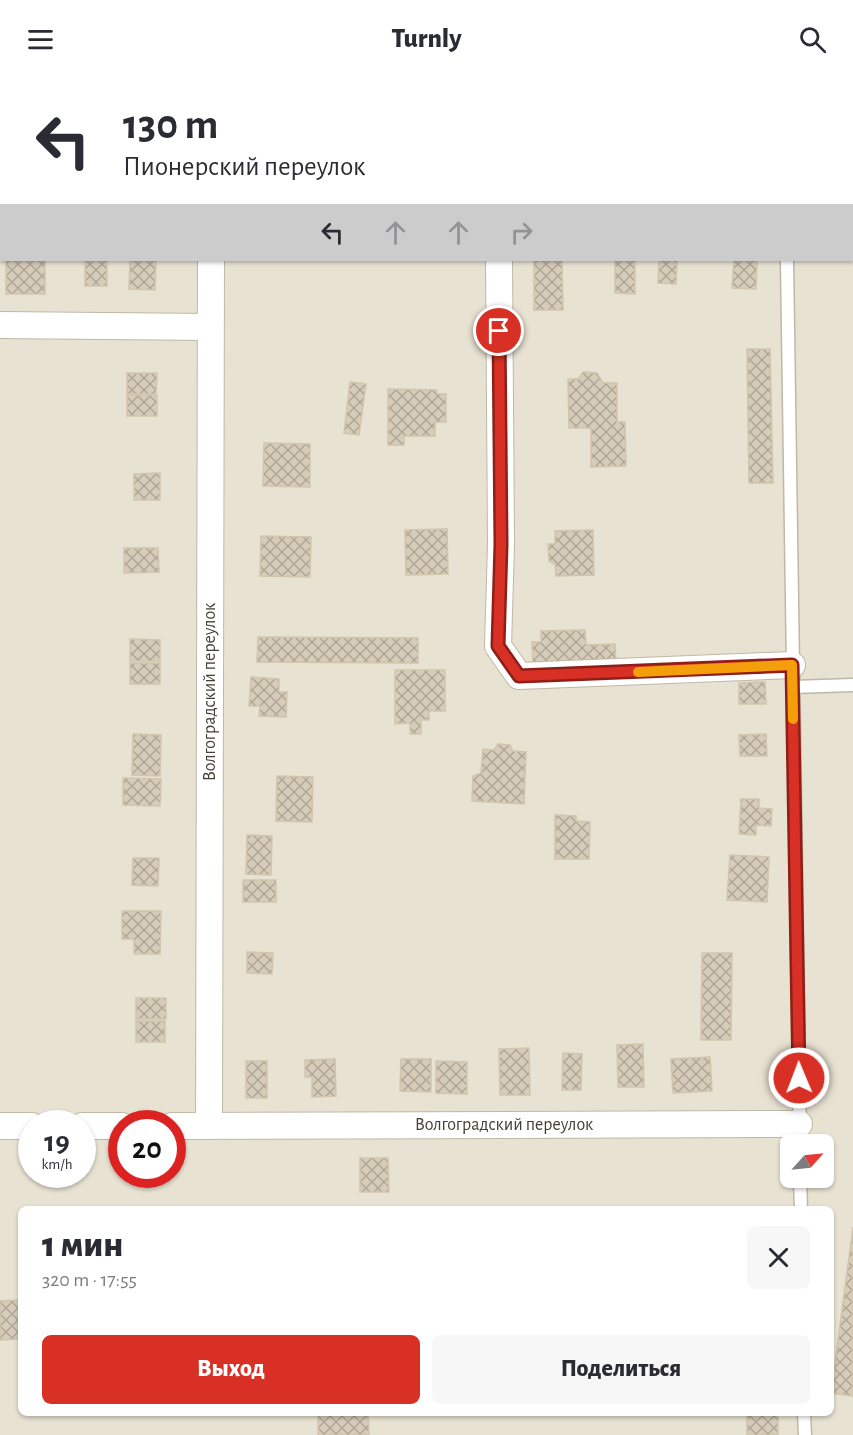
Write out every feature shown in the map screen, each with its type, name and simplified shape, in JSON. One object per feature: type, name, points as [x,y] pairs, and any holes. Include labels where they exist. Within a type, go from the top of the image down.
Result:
[{"type":"street","name":"Волгоградский переулок","points":[[209,1125],[212,261]]},
{"type":"street","points":[[500,261],[501,544],[498,646],[519,676],[793,676]]},
{"type":"street","points":[[0,325],[210,327]]},
{"type":"street","points":[[0,1126],[18,1126]]},
{"type":"street","name":"Волгоградский переулок","points":[[186,1126],[800,1134]]},
{"type":"lane","points":[[787,261],[800,1134]]},
{"type":"lane","points":[[793,676],[853,686]]},
{"type":"lane","points":[[800,1188],[801,1206]]},
{"type":"lane","points":[[804,1416],[805,1435]]},
{"type":"shaded area","points":[[0,261],[853,261],[853,1435],[0,1435]]},
{"type":"building","points":[[6,261],[45,261],[45,294],[6,294]]},
{"type":"building","points":[[85,261],[107,261],[107,286],[85,286]]},
{"type":"building","points":[[130,261],[156,261],[155,290],[129,289]]},
{"type":"building","points":[[534,261],[562,261],[563,310],[534,310]]},
{"type":"building","points":[[615,261],[635,261],[635,294],[615,293]]},
{"type":"building","points":[[659,261],[677,261],[676,284],[658,283]]},
{"type":"building","points":[[734,261],[757,261],[756,289],[732,288]]},
{"type":"building","points":[[747,349],[770,349],[773,483],[749,483]]},
{"type":"building","points":[[583,372],[597,373],[603,383],[617,383],[617,422],[625,422],[626,466],[591,467],[591,428],[569,428],[568,379],[578,379]]},
{"type":"building","points":[[127,373],[157,373],[156,394],[127,394]]},
{"type":"building","points":[[350,382],[366,384],[359,435],[344,433]]},
{"type":"building","points":[[388,389],[437,390],[437,394],[446,394],[446,422],[435,422],[435,436],[404,436],[404,445],[388,445]]},
{"type":"building","points":[[127,395],[157,395],[157,416],[127,416]]},
{"type":"building","points":[[264,443],[310,444],[310,487],[263,486]]},
{"type":"building","points":[[160,473],[160,500],[134,500],[134,474]]},
{"type":"building","points":[[447,529],[448,574],[406,575],[405,530]]},
{"type":"building","points":[[593,530],[594,575],[556,576],[555,564],[549,561],[548,544],[555,544],[555,531]]},
{"type":"building","points":[[261,536],[311,537],[310,577],[260,576]]},
{"type":"building","points":[[124,548],[158,548],[159,572],[124,573]]},
{"type":"building","points":[[585,630],[586,645],[615,644],[616,664],[533,667],[532,642],[541,642],[541,631]]},
{"type":"building","points":[[258,637],[418,638],[418,663],[257,662]]},
{"type":"building","points":[[130,639],[160,640],[160,661],[130,661]]},
{"type":"building","points":[[130,663],[160,663],[160,684],[130,684]]},
{"type":"building","points":[[395,670],[445,670],[445,711],[429,711],[429,720],[421,720],[421,734],[410,734],[410,723],[395,724]]},
{"type":"building","points":[[251,677],[279,679],[279,692],[287,692],[286,717],[259,716],[260,706],[249,706]]},
{"type":"building","points":[[765,682],[766,704],[739,704],[739,683]]},
{"type":"building","points":[[133,734],[161,735],[160,776],[132,775]]},
{"type":"building","points":[[766,734],[767,756],[740,756],[739,735]]},
{"type":"building","points":[[498,744],[510,745],[513,751],[526,752],[524,804],[472,801],[473,776],[481,773],[483,749],[494,750]]},
{"type":"building","points":[[277,776],[313,777],[312,822],[276,821]]},
{"type":"building","points":[[123,778],[161,779],[160,806],[123,805]]},
{"type":"building","points":[[741,799],[759,799],[759,808],[772,809],[771,826],[756,825],[756,835],[739,834]]},
{"type":"building","points":[[555,815],[576,816],[576,821],[590,822],[589,859],[555,859]]},
{"type":"building","points":[[247,835],[272,836],[271,875],[246,874]]},
{"type":"building","points":[[730,855],[769,857],[767,902],[727,900]]},
{"type":"building","points":[[133,858],[159,858],[158,886],[132,885]]},
{"type":"building","points":[[243,880],[276,880],[276,902],[243,902]]},
{"type":"building","points":[[122,911],[161,911],[160,954],[134,954],[134,939],[122,939]]},
{"type":"building","points":[[247,952],[273,953],[272,974],[247,973]]},
{"type":"building","points":[[702,953],[732,953],[731,1040],[701,1040]]},
{"type":"building","points":[[136,998],[166,998],[166,1019],[136,1019]]},
{"type":"building","points":[[136,1021],[165,1021],[165,1042],[136,1042]]},
{"type":"building","points":[[643,1044],[644,1087],[618,1087],[617,1045]]},
{"type":"building","points":[[529,1048],[530,1095],[500,1095],[499,1049]]},
{"type":"building","points":[[563,1053],[582,1054],[581,1090],[562,1090]]},
{"type":"building","points":[[710,1057],[712,1091],[673,1093],[671,1059]]},
{"type":"building","points":[[335,1059],[336,1096],[312,1097],[312,1077],[305,1077],[305,1060]]},
{"type":"building","points":[[401,1059],[431,1059],[431,1092],[400,1091]]},
{"type":"building","points":[[246,1061],[267,1061],[267,1098],[246,1098]]},
{"type":"building","points":[[436,1061],[467,1062],[467,1094],[436,1093]]},
{"type":"building","points":[[360,1158],[388,1158],[389,1192],[360,1192]]},
{"type":"building","points":[[853,1227],[853,1396],[834,1393],[834,1370]]},
{"type":"building","points":[[18,1300],[18,1339],[0,1340],[0,1301]]},
{"type":"building","points":[[318,1416],[368,1416],[369,1435],[318,1435]]},
{"type":"building","points":[[747,1416],[778,1416],[778,1435],[747,1435]]},
{"type":"slow traffic","points":[[638,672],[792,665],[793,719]]},
{"type":"route","points":[[499,331],[501,544],[498,646],[519,676],[792,665],[799,1078]]}]
